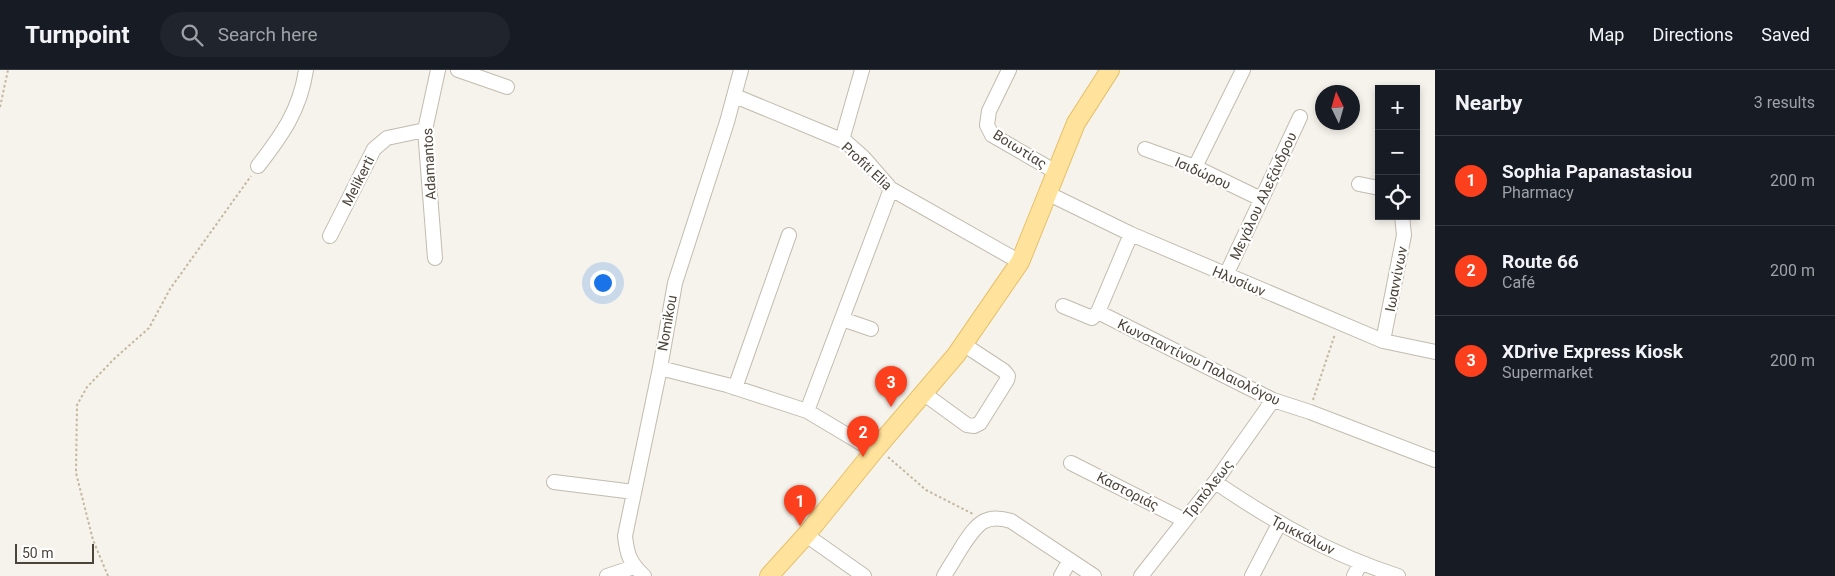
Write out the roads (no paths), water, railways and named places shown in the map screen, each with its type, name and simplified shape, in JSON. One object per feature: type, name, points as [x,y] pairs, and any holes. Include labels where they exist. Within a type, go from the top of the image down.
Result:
[{"type":"main road","points":[[769,576],[806,535],[963,344],[1020,262],[1076,123],[1110,70]]},
{"type":"street","points":[[258,166],[283,133],[302,94],[306,70]]},
{"type":"street","name":"Adamantos","points":[[435,258],[425,130],[438,70]]},
{"type":"street","points":[[458,70],[507,87]]},
{"type":"street","name":"Nomikou","points":[[639,571],[627,552],[625,536],[660,368],[675,283],[735,96],[741,70]]},
{"type":"street","points":[[842,140],[862,70]]},
{"type":"street","name":"Βοιωτίας","points":[[1009,70],[989,111],[986,125],[992,135],[1056,172]]},
{"type":"street","points":[[1194,167],[1243,70]]},
{"type":"street","name":"Profiti Elia","points":[[735,96],[842,140],[864,158],[891,189],[1020,262]]},
{"type":"street","name":"Μεγάλου Αλεξάνδρου","points":[[1226,275],[1300,117]]},
{"type":"street","name":"Melikerti","points":[[330,236],[374,149],[387,138],[425,130]]},
{"type":"street","name":"Ισιδώρου","points":[[1145,149],[1194,167],[1260,199]]},
{"type":"street","points":[[1359,184],[1375,187]]},
{"type":"street","points":[[807,411],[891,189]]},
{"type":"street","name":"Ηλυσίων","points":[[1048,194],[1131,234],[1339,323],[1384,341],[1435,352]]},
{"type":"street","name":"Ιωαννίνων","points":[[1384,341],[1404,235],[1402,220]]},
{"type":"street","points":[[1063,306],[1092,318],[1098,312],[1131,234]]},
{"type":"street","points":[[736,388],[789,235]]},
{"type":"street","name":"Κωνσταντίνου Παλαιολόγου","points":[[1098,312],[1273,400],[1310,412],[1435,460]]},
{"type":"street","points":[[842,318],[871,329]]},
{"type":"street","points":[[923,393],[967,425],[974,426],[980,423],[1008,376],[1004,370],[963,344]]},
{"type":"street","points":[[660,368],[736,388],[807,411],[875,449]]},
{"type":"street","name":"Τριπόλεως","points":[[1141,576],[1215,482],[1273,400]]},
{"type":"street","name":"Καστοριάς","points":[[1071,463],[1184,520]]},
{"type":"street","points":[[554,482],[634,492]]},
{"type":"street","name":"Τρικκάλων","points":[[1215,482],[1279,524],[1357,570],[1398,576]]},
{"type":"street","points":[[944,576],[976,526],[988,520],[1001,518],[1012,521],[1094,576]]},
{"type":"street","points":[[1252,576],[1279,524]]},
{"type":"street","points":[[806,535],[864,576]]},
{"type":"street","points":[[1061,576],[1070,560]]},
{"type":"street","points":[[607,576],[639,571]]},
{"type":"place","name":"XDrive Express Kiosk","points":[[891,407]]},
{"type":"place","name":"Route 66","points":[[863,457]]},
{"type":"place","name":"Sophia Papanastasiou","points":[[800,526]]}]
